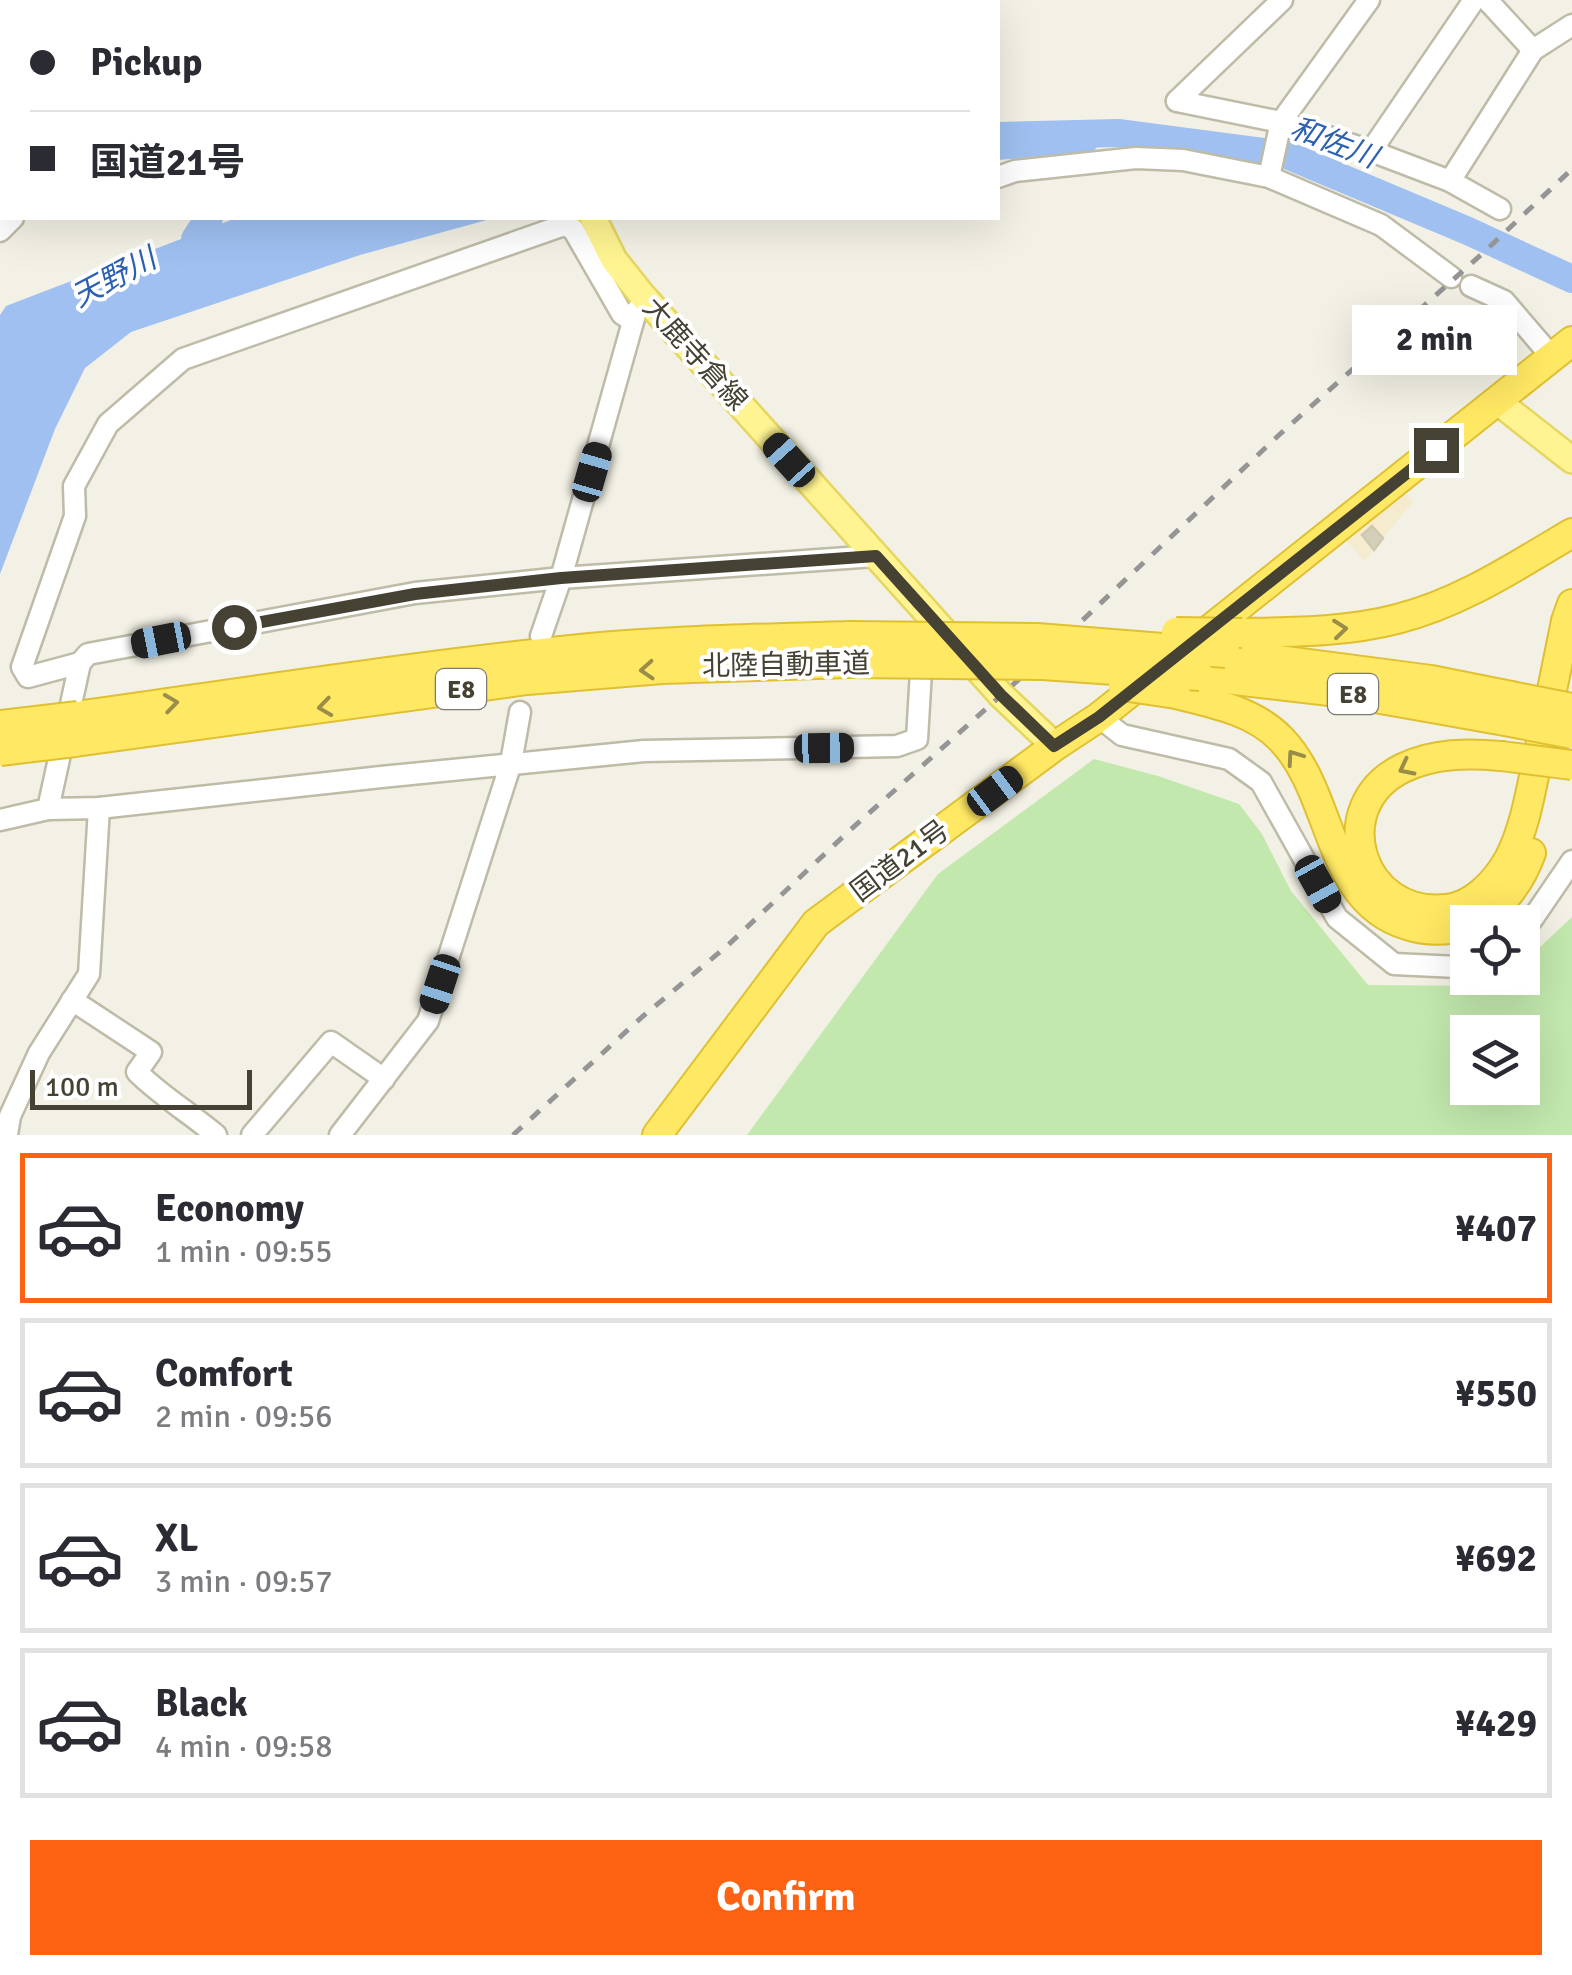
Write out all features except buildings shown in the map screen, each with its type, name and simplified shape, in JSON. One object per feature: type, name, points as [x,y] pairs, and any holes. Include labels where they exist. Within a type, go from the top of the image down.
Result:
[{"type":"highway","name":"国道21号","points":[[657,1135],[816,923],[1054,746],[1099,717],[1562,349]]},
{"type":"highway","points":[[1234,643],[1352,628],[1439,606],[1572,534]]},
{"type":"highway","points":[[1572,604],[1563,634],[1534,778],[1520,832],[1494,882],[1476,898],[1454,909],[1430,911],[1407,906],[1374,882],[1364,862],[1360,819],[1382,782],[1399,770],[1420,761],[1475,754],[1500,756],[1572,765]]},
{"type":"highway","name":"北陸自動車道","points":[[0,725],[76,729],[526,680],[849,656],[930,624],[1234,643],[1431,680],[1572,734]]},
{"type":"highway","name":"北陸自動車道","points":[[0,751],[76,729],[349,678],[578,650],[688,642],[849,656],[1200,676],[1508,708],[1572,708]]},
{"type":"highway","points":[[849,656],[1176,694],[1242,713],[1282,740],[1309,779],[1345,871],[1358,892],[1377,911],[1396,922],[1419,929],[1450,929]]},
{"type":"highway","points":[[1498,905],[1510,894],[1526,866],[1572,676]]},
{"type":"main road","name":"大鹿寺倉線","points":[[594,220],[614,260],[642,294],[876,556],[930,624],[1054,746]]},
{"type":"main road","points":[[1497,401],[1572,460]]},
{"type":"street","points":[[1282,0],[1177,101],[1282,122],[1450,180],[1500,208]]},
{"type":"street","points":[[1270,171],[1282,122],[1370,0]]},
{"type":"street","points":[[1371,152],[1474,0]]},
{"type":"street","points":[[1487,0],[1533,50]]},
{"type":"street","points":[[1450,180],[1533,50],[1572,26]]},
{"type":"street","points":[[1000,176],[1136,158],[1270,171],[1381,224],[1450,277]]},
{"type":"street","points":[[80,663],[28,677],[22,667],[74,516],[74,486],[108,424],[183,358],[564,224],[574,229],[622,314],[633,321]]},
{"type":"street","points":[[1471,286],[1504,301],[1562,349]]},
{"type":"street","points":[[541,636],[642,294]]},
{"type":"street","points":[[48,810],[80,663],[88,654],[415,594],[561,578],[876,556]]},
{"type":"street","points":[[0,820],[48,810],[99,808],[644,751],[897,746],[917,738],[930,624]]},
{"type":"street","points":[[340,1135],[428,1021],[511,764],[520,712]]},
{"type":"street","points":[[1099,717],[1122,735],[1229,759],[1261,782],[1337,918],[1394,964],[1450,968]]},
{"type":"street","points":[[7,1135],[10,1116],[39,1053],[89,974],[99,808]]},
{"type":"street","points":[[1540,908],[1572,861]]},
{"type":"street","points":[[72,1000],[151,1052],[137,1072],[216,1135]]},
{"type":"street","points":[[252,1135],[332,1042],[384,1078]]},
{"type":"shaded area","points":[[1405,492],[1413,502],[1364,561],[1345,539]]},
{"type":"green space","points":[[1094,759],[1239,804],[1262,834],[1291,891],[1368,985],[1450,986],[1450,995],[1540,995],[1540,947],[1572,917],[1572,1135],[747,1135],[938,874]]},
{"type":"water","points":[[1115,121],[1094,151],[1000,160],[1000,130]]},
{"type":"water","name":"天野川","points":[[231,220],[487,220],[360,255],[131,332],[85,368],[55,429],[0,574],[0,315],[6,306]]},
{"type":"waterway","name":"和佐川","points":[[1000,136],[1118,133],[1287,155],[1572,279]]},
{"type":"waterway","points":[[198,267],[195,239],[208,220]]},
{"type":"railway","points":[[513,1135],[642,1017],[727,946],[1572,169]]},
{"type":"route","points":[[234,627],[415,594],[561,578],[876,556],[1001,695],[1054,746],[1099,717],[1436,450]]}]
